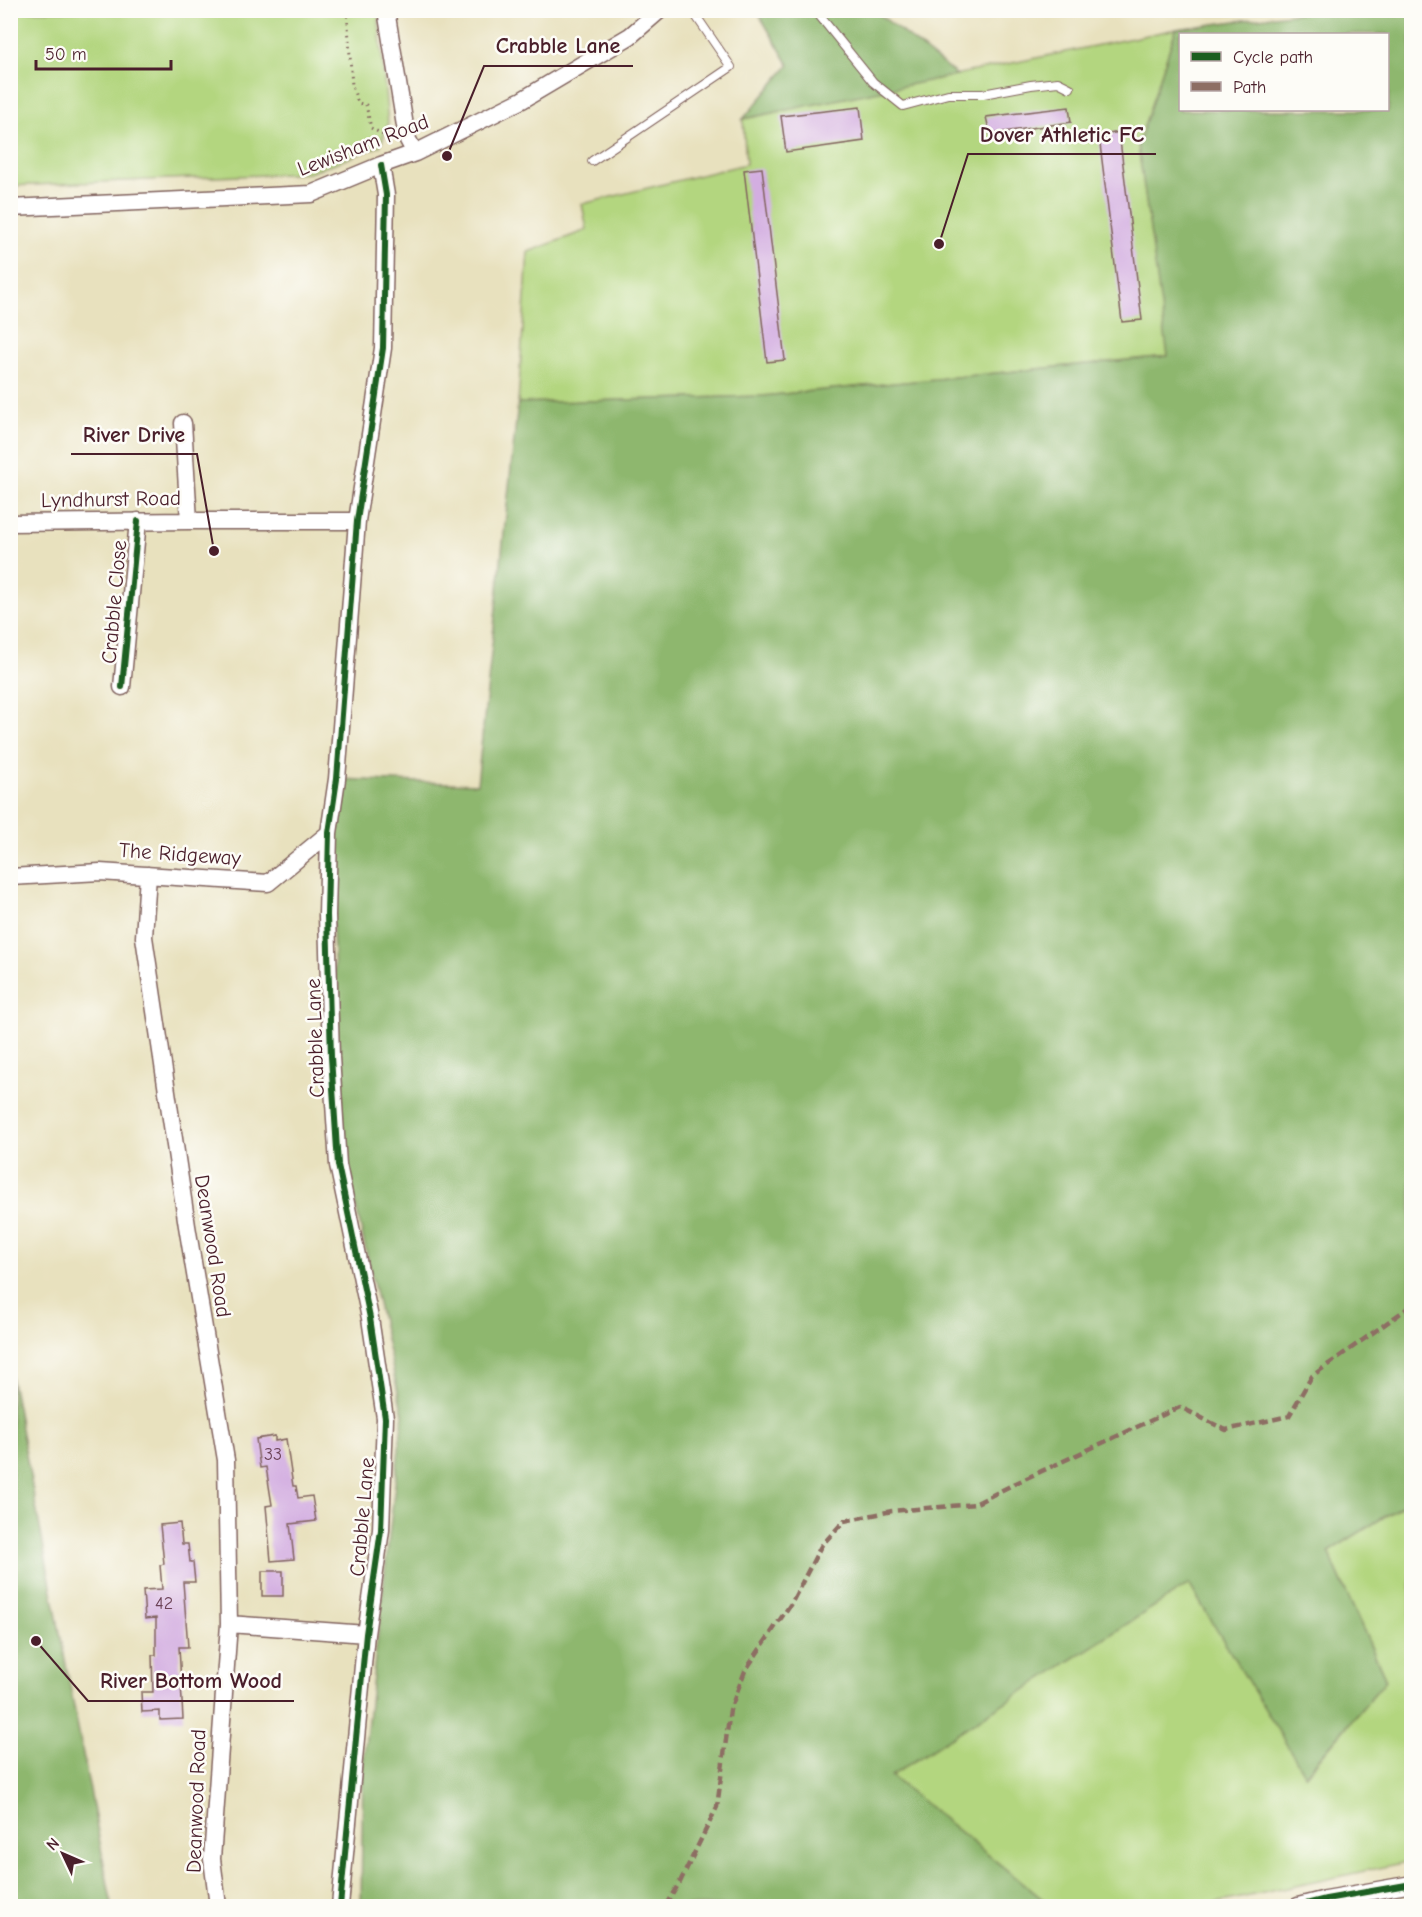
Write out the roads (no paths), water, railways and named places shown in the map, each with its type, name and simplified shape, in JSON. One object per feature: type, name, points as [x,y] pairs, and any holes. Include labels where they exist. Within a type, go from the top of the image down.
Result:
[{"type":"street","points":[[386,10],[407,138],[415,153]]},
{"type":"street","name":"Lewisham Road","points":[[10,208],[311,194],[415,153],[522,100],[630,36],[660,10]]},
{"type":"street","name":"Crabble Lane","points":[[340,1906],[366,1634],[381,1530],[385,1418],[370,1318],[338,1165],[331,1057],[327,915],[329,833],[337,779],[357,521],[383,348],[386,195],[381,165]]},
{"type":"street","points":[[183,423],[189,521]]},
{"type":"street","name":"Crabble Close","points":[[122,687],[138,521]]},
{"type":"street","name":"Lyndhurst Road","points":[[10,523],[357,521]]},
{"type":"street","name":"The Ridgeway","points":[[10,877],[100,872],[268,883],[329,833]]},
{"type":"street","name":"Deanwood Road","points":[[148,875],[144,937],[186,1226],[226,1460],[229,1624],[212,1859],[218,1906]]},
{"type":"street","points":[[229,1624],[366,1634]]},
{"type":"street","points":[[1298,1906],[1412,1884]]},
{"type":"lane","points":[[592,161],[731,67],[692,10]]},
{"type":"lane","points":[[817,10],[873,82],[903,106],[948,94],[982,94],[1058,82],[1070,88]]},
{"type":"place","name":"Crabble Lane","points":[[447,156]]},
{"type":"place","name":"Dover Athletic FC","points":[[939,244]]},
{"type":"place","name":"River Drive","points":[[214,551]]},
{"type":"place","name":"River Bottom Wood","points":[[36,1641]]}]
